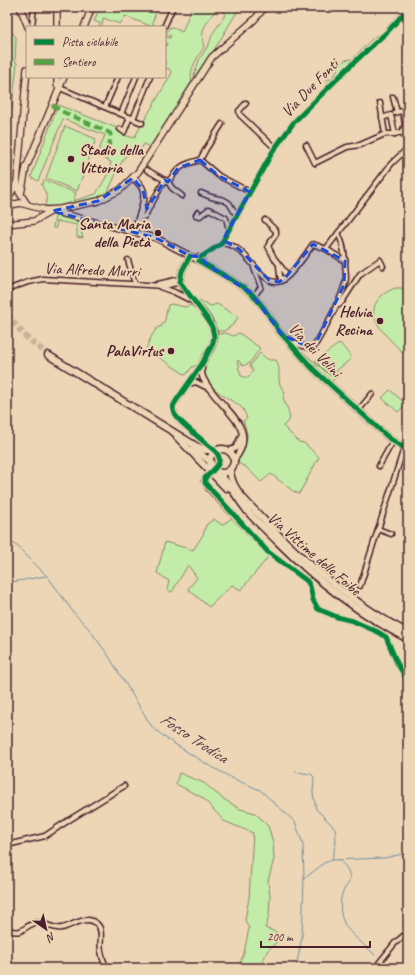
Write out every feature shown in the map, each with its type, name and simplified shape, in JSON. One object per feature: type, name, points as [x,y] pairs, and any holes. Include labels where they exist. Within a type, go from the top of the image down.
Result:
[{"type":"main road","points":[[20,7],[28,26]]},
{"type":"main road","points":[[57,7],[57,26]]},
{"type":"main road","points":[[84,26],[92,7]]},
{"type":"main road","points":[[7,224],[34,221],[50,213],[98,201],[120,190],[133,178],[146,160],[212,57],[254,20],[265,7]]},
{"type":"main road","points":[[26,78],[17,182],[21,196],[27,204]]},
{"type":"main road","points":[[58,78],[57,85],[60,88]]},
{"type":"main road","points":[[7,201],[26,168],[60,88],[63,78]]},
{"type":"main road","points":[[21,196],[26,168]]},
{"type":"main road","points":[[7,206],[16,203],[27,204]]},
{"type":"main road","name":"Via dei Velini","points":[[27,204],[50,213]]},
{"type":"main road","points":[[36,207],[39,211],[50,213]]},
{"type":"main road","points":[[48,355],[200,448],[210,450],[218,450],[226,450],[231,454],[234,460],[234,464],[230,470],[226,472],[218,472],[213,468],[211,462],[212,455],[218,450]]},
{"type":"main road","points":[[169,428],[211,462]]},
{"type":"main road","points":[[169,428],[249,513]]},
{"type":"main road","name":"Via Vittime delle Foibe","points":[[230,470],[231,482],[238,491],[305,562],[363,607],[408,633]]},
{"type":"main road","name":"Via Vittime delle Foibe","points":[[218,472],[249,513],[289,553],[330,589],[355,608],[386,628],[408,639]]},
{"type":"street","points":[[32,26],[34,7]]},
{"type":"street","points":[[164,26],[173,7]]},
{"type":"street","name":"Via Due Fonti","points":[[222,244],[250,192],[285,133],[299,116],[319,98],[354,61],[388,31],[408,9]]},
{"type":"street","points":[[105,107],[118,78]]},
{"type":"street","points":[[121,114],[136,78]]},
{"type":"street","points":[[120,129],[124,132],[132,118],[150,78]]},
{"type":"street","points":[[60,88],[142,123]]},
{"type":"street","points":[[393,97],[396,112]]},
{"type":"street","points":[[246,103],[239,111],[240,115],[275,148]]},
{"type":"street","points":[[380,103],[385,134]]},
{"type":"street","points":[[382,118],[396,112],[403,111],[405,125],[402,132]]},
{"type":"street","points":[[391,115],[395,134]]},
{"type":"street","points":[[139,216],[145,216],[167,181],[181,166],[200,160],[222,124]]},
{"type":"street","points":[[306,145],[315,163],[346,147],[360,145],[385,134],[402,132]]},
{"type":"street","points":[[402,132],[408,143]]},
{"type":"street","points":[[326,249],[392,163],[408,148]]},
{"type":"street","points":[[200,160],[219,176],[250,192]]},
{"type":"street","points":[[147,170],[167,181],[172,188],[182,196]]},
{"type":"street","points":[[133,178],[143,190],[144,194],[143,204],[133,233]]},
{"type":"street","points":[[201,192],[229,203],[237,216]]},
{"type":"street","points":[[198,212],[196,215],[200,216],[209,209],[226,218],[229,230]]},
{"type":"street","name":"Via dei Velini","points":[[50,213],[156,238],[190,256],[202,259],[254,296],[282,335],[313,370],[393,441],[406,449]]},
{"type":"street","points":[[265,220],[276,231],[276,234],[268,246],[279,265],[280,276],[284,278]]},
{"type":"street","points":[[282,335],[300,345],[313,349],[336,305],[346,278],[344,249],[342,240],[338,233]]},
{"type":"street","points":[[202,259],[222,244],[234,245],[269,280],[279,282],[298,264],[313,244],[326,249],[345,261]]},
{"type":"street","points":[[180,280],[190,256]]},
{"type":"street","points":[[128,260],[135,284]]},
{"type":"street","points":[[336,305],[339,305],[342,302],[360,274],[380,260],[383,266]]},
{"type":"street","points":[[251,262],[261,283],[261,287],[254,296]]},
{"type":"street","name":"Via Alfredo Murri","points":[[7,290],[28,282],[43,279],[154,285]]},
{"type":"street","points":[[154,285],[180,280]]},
{"type":"street","points":[[180,280],[193,301],[206,317],[214,333],[213,343],[202,364],[173,406],[173,413],[176,418],[200,438]]},
{"type":"street","points":[[154,285],[193,301]]},
{"type":"street","points":[[202,364],[201,373],[203,378],[240,426],[243,434],[243,444],[234,460]]},
{"type":"street","points":[[188,384],[196,382],[201,383],[210,389]]},
{"type":"street","points":[[358,411],[372,394]]},
{"type":"street","points":[[229,452],[236,448],[243,434]]},
{"type":"street","points":[[380,466],[393,441]]},
{"type":"street","points":[[360,586],[406,449]]},
{"type":"street","points":[[209,474],[204,481],[208,488],[268,552],[309,583],[318,608],[337,617],[353,621],[382,635],[388,640],[397,663],[408,681]]},
{"type":"street","points":[[378,529],[392,534]]},
{"type":"street","points":[[7,845],[45,836],[124,786]]},
{"type":"street","points":[[7,930],[18,932],[36,923],[43,923],[51,927],[61,928],[80,921],[92,921],[98,924],[100,928],[100,950],[107,968]]},
{"type":"street","points":[[375,968],[395,943],[408,932]]},
{"type":"highlighted area","points":[[200,160],[219,176],[250,192],[223,240],[239,249],[269,280],[279,282],[285,278],[313,244],[345,261],[344,285],[313,349],[282,335],[251,293],[207,265],[201,257],[190,256],[156,238],[52,211],[98,201],[133,178],[143,190],[147,209],[165,180],[168,182],[178,168]]},
{"type":"green space","points":[[100,7],[136,7],[141,9],[142,7],[158,7],[152,23],[156,26],[150,26],[125,16],[120,24],[103,18],[102,26],[99,26],[100,23],[94,21]]},
{"type":"green space","points":[[192,7],[218,7],[203,30],[204,47],[192,70],[191,79],[193,84],[151,148],[144,144],[139,153],[130,149],[120,165],[107,194],[97,200],[61,207],[45,206],[46,195],[41,184],[43,184],[44,180],[76,193],[73,201],[96,194],[108,174],[111,162],[97,155],[105,135],[63,119],[38,181],[31,177],[58,105],[117,128],[117,130],[124,135],[134,138],[172,73],[169,69],[166,68],[166,38],[167,37],[170,38],[171,36],[166,34],[169,28],[172,27],[182,32]]},
{"type":"green space","points":[[221,7],[240,7],[196,80],[194,75],[199,60],[209,44],[213,33],[224,17],[225,12]]},
{"type":"green space","points":[[405,7],[408,7],[394,23],[330,85],[325,79],[332,79],[340,65],[345,60],[352,59],[374,37],[380,34]]},
{"type":"green space","points":[[7,27],[16,37],[15,62],[17,63],[12,109],[7,108]]},
{"type":"green space","name":"Stadio della Vittoria","points":[[65,126],[96,139],[77,191],[46,178]]},
{"type":"green space","points":[[55,216],[81,222],[80,228],[83,238],[77,237],[77,225],[57,221],[56,228],[53,228]]},
{"type":"green space","points":[[396,288],[408,290],[408,359],[383,332],[374,317],[377,301],[385,293]]},
{"type":"green space","points":[[199,300],[211,306],[217,304],[238,317],[234,324],[224,331],[217,331],[214,323],[197,301]]},
{"type":"green space","points":[[171,304],[185,307],[191,305],[204,318],[210,329],[211,340],[205,354],[197,365],[192,367],[186,375],[146,349],[152,335],[158,327],[161,327],[165,320],[168,305]]},
{"type":"green space","points":[[226,333],[233,336],[239,333],[260,348],[249,364],[243,366],[238,360],[237,362],[240,366],[238,368],[241,373],[240,375],[248,378],[253,371],[250,366],[260,353],[269,360],[276,360],[278,364],[279,380],[285,392],[283,398],[290,419],[283,426],[299,442],[304,443],[319,457],[299,494],[271,474],[261,482],[246,467],[238,463],[239,457],[247,440],[246,429],[243,421],[247,418],[244,410],[212,387],[205,375],[207,359],[217,339],[217,334]]},
{"type":"green space","points":[[340,343],[352,358],[331,375],[315,361]]},
{"type":"green space","points":[[298,348],[331,376],[337,372],[340,374],[330,381]]},
{"type":"green space","points":[[390,390],[406,404],[398,412],[382,398]]},
{"type":"green space","points":[[233,517],[270,555],[241,590],[232,585],[209,607],[188,589],[197,578],[188,565],[172,592],[167,590],[169,581],[157,573],[165,542],[193,550],[203,535],[206,525],[214,519],[222,525]]},
{"type":"green space","points":[[179,773],[204,783],[222,798],[240,809],[255,813],[268,826],[273,842],[274,859],[268,881],[270,896],[269,917],[265,928],[276,932],[276,943],[268,950],[259,968],[238,968],[244,953],[249,928],[245,920],[249,898],[253,833],[224,821],[203,798],[176,784]]},
{"type":"waterway","name":"Fosso Trodica","points":[[7,539],[17,546],[48,577],[74,613],[89,629],[108,655],[152,727],[167,739],[208,765],[234,779],[260,790],[295,822],[303,844],[304,879],[302,937],[296,968]]},
{"type":"waterway","points":[[7,583],[46,576]]},
{"type":"waterway","points":[[295,772],[311,774],[314,777],[313,793],[316,809],[335,828],[336,842],[332,860]]},
{"type":"waterway","points":[[304,879],[324,863],[332,860],[384,858],[408,853]]},
{"type":"waterway","points":[[339,860],[346,867],[350,875],[349,882],[341,899],[340,908],[343,920],[346,927],[375,955]]},
{"type":"tunnel","points":[[7,314],[24,335],[48,355]]},
{"type":"tunnel","points":[[200,438],[217,452],[219,461],[215,469],[210,473]]},
{"type":"marked path","points":[[52,105],[61,111],[110,133],[111,137],[107,152]]},
{"type":"cycle path","points":[[201,257],[221,244],[273,151],[294,122],[347,69],[388,31],[408,9]]},
{"type":"cycle path","points":[[190,256],[182,271],[180,282],[206,317],[212,327],[214,336],[213,343],[202,364],[175,402],[173,410],[176,417],[180,421],[218,454],[219,462],[215,469],[205,478],[205,483],[268,552],[307,581],[310,586],[313,600],[318,609],[337,617],[353,621],[386,637],[397,663],[408,681]]},
{"type":"cycle path","points":[[199,261],[251,293],[264,308],[279,331],[313,369],[390,439],[408,450]]},
{"type":"place","name":"Stadio della Vittoria","points":[[71,159]]},
{"type":"place","name":"Santa Maria della Pietà","points":[[158,233]]},
{"type":"place","name":"Helvia Recina","points":[[380,321]]},
{"type":"place","name":"PalaVirtus","points":[[171,351]]}]
